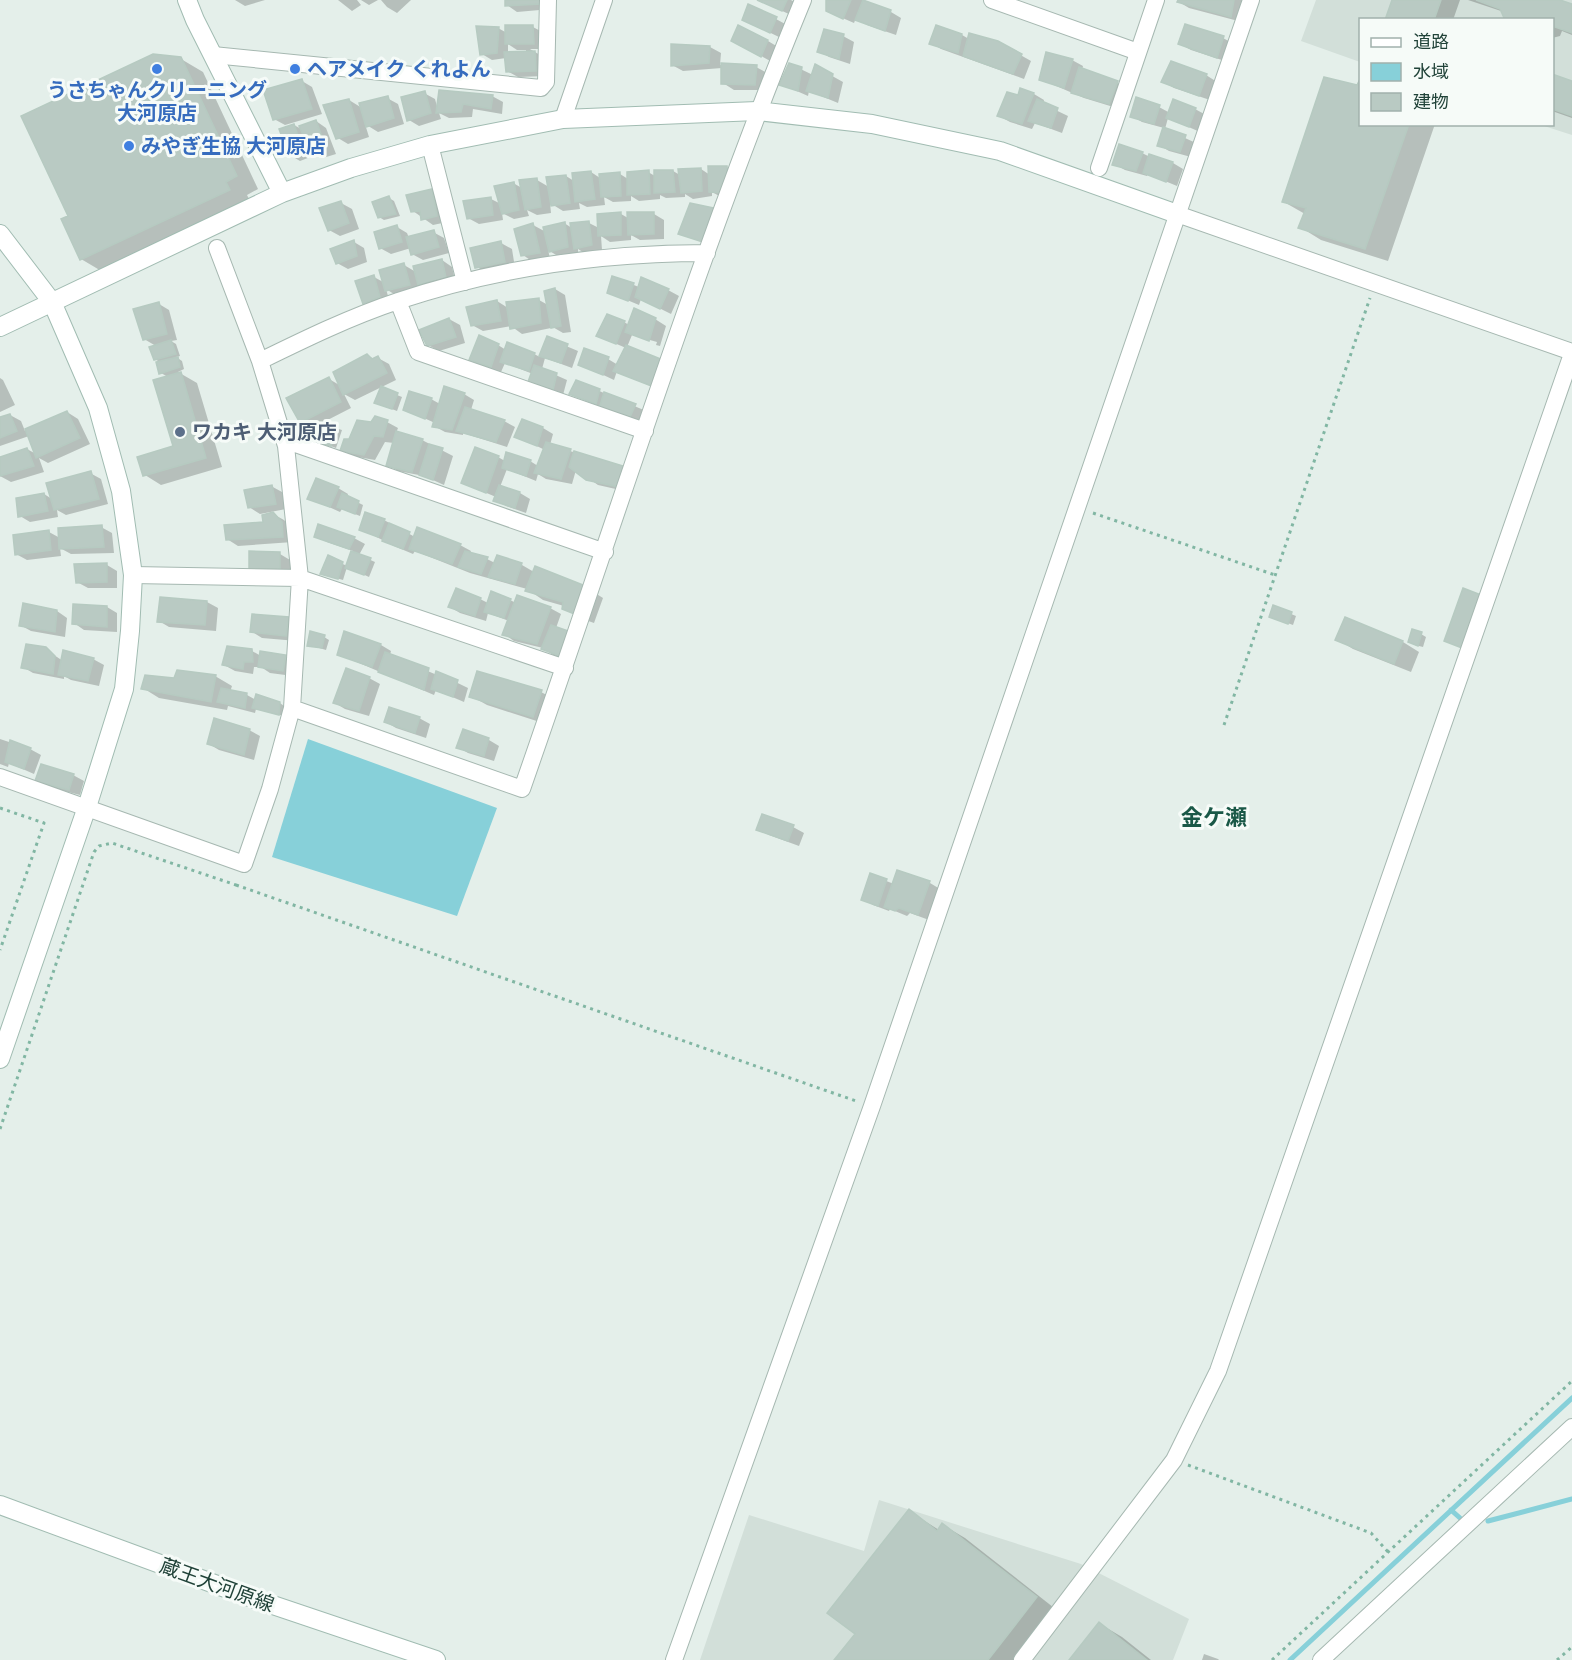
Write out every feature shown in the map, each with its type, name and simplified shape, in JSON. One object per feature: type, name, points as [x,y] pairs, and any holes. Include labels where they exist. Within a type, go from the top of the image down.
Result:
[{"type":"street","points":[[187,0],[282,193]]},
{"type":"street","points":[[213,55],[541,88],[546,82],[548,0]]},
{"type":"street","points":[[563,119],[604,0]]},
{"type":"street","points":[[291,708],[522,789],[707,253],[758,111],[803,0]]},
{"type":"street","points":[[992,0],[1138,52]]},
{"type":"street","points":[[1099,168],[1156,0]]},
{"type":"street","points":[[674,1660],[872,1106],[1251,0]]},
{"type":"street","points":[[546,82],[572,91]]},
{"type":"street","points":[[0,327],[282,193],[351,168],[430,144],[563,119],[758,111],[872,124],[1000,151],[1572,353],[1218,1371],[1174,1460],[1022,1660]]},
{"type":"street","points":[[430,144],[465,282]]},
{"type":"street","points":[[0,234],[52,302],[98,408],[121,491],[134,576],[124,689],[87,807],[0,1059]]},
{"type":"street","points":[[0,777],[244,864],[270,789],[291,708],[300,578],[284,440],[260,361],[217,248]]},
{"type":"street","points":[[260,361],[332,327],[398,301],[465,282],[581,259],[653,253],[707,253]]},
{"type":"street","points":[[398,301],[418,352],[645,431]]},
{"type":"street","points":[[284,440],[605,552]]},
{"type":"street","points":[[134,576],[300,578],[565,668]]},
{"type":"street","points":[[1321,1660],[1572,1427]]},
{"type":"street","name":"蔵王大河原線","points":[[0,1505],[258,1600],[436,1660]]},
{"type":"path","points":[[1224,725],[1375,283]]},
{"type":"path","points":[[1077,507],[1275,575]]},
{"type":"path","points":[[0,808],[44,823],[0,950]]},
{"type":"path","points":[[0,1129],[94,852],[99,846],[111,843],[872,1106]]},
{"type":"path","points":[[236,885],[244,864]]},
{"type":"path","points":[[1272,1660],[1572,1381]]},
{"type":"path","points":[[1174,1460],[1371,1533],[1388,1552]]},
{"type":"path","points":[[1557,1660],[1572,1647]]},
{"type":"shaded area","points":[[1316,0],[1572,0],[1572,135],[1544,126],[1554,126],[1554,18],[1359,18],[1359,62],[1301,41]]},
{"type":"shaded area","points":[[879,1500],[1081,1564],[1189,1619],[1173,1660],[700,1660],[749,1515],[864,1551]]},
{"type":"water","points":[[308,739],[497,808],[457,916],[272,857]]},
{"type":"building","points":[[505,0],[540,0],[541,4],[505,6]]},
{"type":"building","points":[[757,0],[787,0],[782,11]]},
{"type":"building","points":[[826,0],[851,0],[843,19],[826,11]]},
{"type":"building","points":[[863,0],[891,10],[885,31],[855,20]]},
{"type":"building","points":[[1178,0],[1234,0],[1231,17],[1177,2]]},
{"type":"building","points":[[1392,0],[1441,0],[1435,18],[1386,18]]},
{"type":"building","points":[[1476,0],[1560,0],[1572,4],[1572,33],[1554,27],[1554,18],[1504,18],[1500,9]]},
{"type":"building","points":[[748,4],[777,17],[770,33],[742,20]]},
{"type":"building","points":[[1185,24],[1224,36],[1217,58],[1178,44]]},
{"type":"building","points":[[505,25],[533,25],[534,44],[505,44]]},
{"type":"building","points":[[738,25],[768,40],[761,57],[731,41]]},
{"type":"building","points":[[936,25],[962,34],[958,53],[929,44]]},
{"type":"building","points":[[476,26],[499,27],[497,53],[480,55]]},
{"type":"building","points":[[824,29],[844,34],[839,59],[817,52]]},
{"type":"building","points":[[969,33],[998,41],[1022,54],[1013,74],[963,56]]},
{"type":"building","points":[[671,44],[710,46],[709,63],[671,66]]},
{"type":"building","points":[[535,51],[536,71],[506,72],[504,52]]},
{"type":"building","points":[[1046,52],[1073,59],[1064,88],[1039,80]]},
{"type":"building","name":"みやぎ生協 大河原店","points":[[153,54],[181,57],[237,176],[226,182],[230,190],[80,260],[61,219],[68,216],[21,116]]},
{"type":"building","points":[[1171,61],[1207,74],[1199,96],[1161,82]]},
{"type":"building","points":[[721,63],[757,65],[755,85],[721,84]]},
{"type":"building","points":[[789,63],[802,67],[798,91],[779,85]]},
{"type":"building","points":[[815,64],[833,74],[828,98],[806,91]]},
{"type":"building","points":[[1079,67],[1118,81],[1109,104],[1071,93]]},
{"type":"building","points":[[1554,75],[1572,81],[1572,116],[1554,110]]},
{"type":"building","points":[[1324,77],[1357,85],[1359,81],[1359,126],[1408,126],[1365,249],[1298,228],[1306,208],[1282,202]]},
{"type":"building","points":[[302,79],[312,109],[273,120],[263,90]]},
{"type":"building","points":[[1020,88],[1034,93],[1022,124],[997,116],[1007,92],[1018,95]]},
{"type":"building","points":[[439,90],[493,95],[491,109],[463,104],[461,112],[436,113]]},
{"type":"building","points":[[425,91],[431,113],[407,121],[401,97]]},
{"type":"building","points":[[388,96],[394,118],[366,127],[359,103]]},
{"type":"building","points":[[1136,97],[1160,105],[1154,124],[1130,117]]},
{"type":"building","points":[[349,99],[359,132],[336,139],[323,105]]},
{"type":"building","points":[[1037,99],[1058,108],[1051,128],[1028,121]]},
{"type":"building","points":[[1173,99],[1196,108],[1189,127],[1166,118]]},
{"type":"building","points":[[316,120],[326,148],[311,153],[299,126]]},
{"type":"building","points":[[294,124],[303,150],[289,156],[279,129]]},
{"type":"building","points":[[1163,127],[1186,135],[1180,152],[1157,146]]},
{"type":"building","points":[[1119,144],[1143,152],[1136,171],[1112,165]]},
{"type":"building","points":[[1149,154],[1173,162],[1166,182],[1143,173]]},
{"type":"building","points":[[708,166],[727,166],[728,181],[724,193],[709,192]]},
{"type":"building","points":[[701,168],[702,191],[681,193],[678,169]]},
{"type":"building","points":[[649,170],[650,194],[627,195],[627,172]]},
{"type":"building","points":[[654,170],[673,170],[675,192],[654,193]]},
{"type":"building","points":[[591,171],[595,199],[575,202],[572,173]]},
{"type":"building","points":[[620,172],[621,196],[601,197],[599,174]]},
{"type":"building","points":[[566,175],[570,203],[551,206],[546,177]]},
{"type":"building","points":[[537,178],[541,207],[525,210],[519,180]]},
{"type":"building","points":[[514,182],[519,210],[502,214],[494,186]]},
{"type":"building","points":[[432,189],[437,216],[421,220],[420,211],[411,212],[406,195]]},
{"type":"building","points":[[389,196],[396,214],[378,218],[372,202]]},
{"type":"building","points":[[491,197],[493,215],[467,219],[463,201]]},
{"type":"building","points":[[341,201],[349,223],[328,231],[319,208]]},
{"type":"building","points":[[690,203],[714,208],[703,242],[678,234]]},
{"type":"building","points":[[621,212],[621,235],[598,236],[597,214]]},
{"type":"building","points":[[627,212],[654,212],[654,234],[628,235]]},
{"type":"building","points":[[589,221],[592,245],[574,249],[570,223]]},
{"type":"building","points":[[565,222],[568,247],[549,252],[543,227]]},
{"type":"building","points":[[533,223],[540,253],[521,256],[514,229]]},
{"type":"building","points":[[397,225],[402,242],[379,249],[374,232]]},
{"type":"building","points":[[434,230],[439,247],[411,255],[406,237]]},
{"type":"building","points":[[354,240],[357,256],[336,264],[330,249]]},
{"type":"building","points":[[501,241],[505,262],[475,268],[470,248]]},
{"type":"building","points":[[442,259],[446,278],[418,285],[413,266]]},
{"type":"building","points":[[404,263],[410,285],[385,291],[379,270]]},
{"type":"building","points":[[374,275],[380,297],[363,304],[355,281]]},
{"type":"building","points":[[612,276],[634,283],[628,301],[607,293]]},
{"type":"building","points":[[641,277],[669,289],[660,309],[635,297]]},
{"type":"building","points":[[555,288],[561,326],[551,328],[544,291]]},
{"type":"building","points":[[539,298],[541,323],[510,329],[506,302]]},
{"type":"building","points":[[497,300],[501,321],[471,326],[466,307]]},
{"type":"building","points":[[159,302],[167,334],[143,340],[133,309]]},
{"type":"building","points":[[634,308],[656,318],[649,341],[625,332]]},
{"type":"building","points":[[607,314],[625,321],[616,344],[596,336]]},
{"type":"building","points":[[449,318],[456,337],[427,346],[419,330]]},
{"type":"building","points":[[479,335],[499,344],[491,367],[469,360]]},
{"type":"building","points":[[547,336],[568,344],[561,363],[539,356]]},
{"type":"building","points":[[171,340],[176,354],[154,360],[149,347]]},
{"type":"building","points":[[507,342],[535,353],[529,371],[500,362]]},
{"type":"building","points":[[626,345],[663,360],[654,387],[613,371]]},
{"type":"building","points":[[584,348],[609,357],[603,375],[578,365]]},
{"type":"building","points":[[367,354],[372,359],[378,356],[387,373],[343,395],[333,372]]},
{"type":"building","points":[[178,357],[180,367],[159,374],[156,362]]},
{"type":"building","points":[[534,365],[557,373],[553,390],[528,382]]},
{"type":"building","points":[[181,372],[206,458],[143,476],[137,457],[173,446],[153,380]]},
{"type":"building","points":[[329,377],[341,402],[300,423],[286,398]]},
{"type":"building","points":[[576,380],[600,389],[596,404],[569,394]]},
{"type":"building","points":[[381,386],[398,393],[392,409],[374,403]]},
{"type":"building","points":[[444,386],[465,393],[452,430],[432,427]]},
{"type":"building","points":[[409,391],[432,398],[425,419],[403,410]]},
{"type":"building","points":[[604,392],[636,404],[629,419],[599,409]]},
{"type":"building","points":[[465,407],[505,420],[496,442],[456,431]]},
{"type":"building","points":[[67,411],[80,438],[36,458],[25,429]]},
{"type":"building","points":[[10,414],[17,431],[0,438],[0,417]]},
{"type":"building","points":[[375,416],[388,420],[383,437],[374,436],[364,455],[340,451],[344,439],[349,439],[357,420],[371,422]]},
{"type":"building","points":[[522,419],[543,427],[537,446],[514,437]]},
{"type":"building","points":[[321,422],[338,426],[331,446],[315,442]]},
{"type":"building","points":[[396,431],[423,439],[412,472],[386,466]]},
{"type":"building","points":[[546,442],[571,449],[561,479],[534,473]]},
{"type":"building","points":[[429,444],[443,448],[433,480],[419,475]]},
{"type":"building","points":[[475,447],[499,456],[486,493],[461,483]]},
{"type":"building","points":[[27,448],[34,466],[0,476],[0,457]]},
{"type":"building","points":[[574,451],[623,466],[619,487],[586,480],[569,467]]},
{"type":"building","points":[[506,452],[531,460],[526,476],[502,468]]},
{"type":"building","points":[[91,471],[99,499],[54,510],[46,483]]},
{"type":"building","points":[[316,478],[339,487],[330,507],[307,499]]},
{"type":"building","points":[[272,485],[276,504],[248,508],[244,490]]},
{"type":"building","points":[[499,485],[520,492],[515,508],[493,501]]},
{"type":"building","points":[[44,493],[48,511],[18,517],[16,498]]},
{"type":"building","points":[[342,493],[359,501],[355,514],[337,507]]},
{"type":"building","points":[[273,512],[282,522],[283,537],[226,540],[224,525],[263,522],[262,515]]},
{"type":"building","points":[[365,512],[385,519],[378,537],[359,530]]},
{"type":"building","points":[[389,523],[410,532],[403,549],[382,541]]},
{"type":"building","points":[[318,524],[355,537],[349,549],[314,537]]},
{"type":"building","points":[[102,525],[104,547],[59,549],[58,528]]},
{"type":"building","points":[[417,527],[461,544],[452,564],[409,549]]},
{"type":"building","points":[[49,530],[51,550],[15,555],[13,535]]},
{"type":"building","points":[[249,551],[280,552],[280,569],[249,569]]},
{"type":"building","points":[[351,551],[371,558],[364,575],[345,568]]},
{"type":"building","points":[[465,551],[488,557],[481,574],[458,567]]},
{"type":"building","points":[[328,555],[343,562],[338,579],[320,574]]},
{"type":"building","points":[[497,555],[522,563],[515,584],[488,577]]},
{"type":"building","points":[[107,563],[107,582],[76,583],[74,564]]},
{"type":"building","points":[[535,566],[588,587],[577,615],[562,609],[563,602],[525,591]]},
{"type":"building","points":[[456,588],[481,598],[475,616],[448,607]]},
{"type":"building","points":[[1463,588],[1481,595],[1462,648],[1444,641]]},
{"type":"building","points":[[491,591],[511,599],[504,618],[484,612]]},
{"type":"building","points":[[517,595],[551,607],[537,644],[502,635]]},
{"type":"building","points":[[160,597],[207,601],[205,625],[157,622]]},
{"type":"building","points":[[23,603],[57,610],[55,632],[19,626]]},
{"type":"building","points":[[73,604],[107,606],[107,627],[72,624]]},
{"type":"building","points":[[1273,605],[1292,612],[1288,624],[1269,617]]},
{"type":"building","points":[[252,614],[289,617],[286,636],[250,632]]},
{"type":"building","points":[[1345,617],[1403,641],[1394,664],[1335,640]]},
{"type":"building","points":[[551,625],[571,632],[563,657],[541,649]]},
{"type":"building","points":[[1412,629],[1422,632],[1418,646],[1408,642]]},
{"type":"building","points":[[310,631],[325,635],[322,648],[307,646]]},
{"type":"building","points":[[344,631],[381,644],[372,667],[337,655]]},
{"type":"building","points":[[26,644],[46,647],[55,656],[53,674],[21,668]]},
{"type":"building","points":[[227,646],[252,649],[253,662],[244,662],[243,669],[222,665]]},
{"type":"building","points":[[63,650],[94,658],[88,681],[58,675]]},
{"type":"building","points":[[260,651],[286,655],[283,671],[258,667]]},
{"type":"building","points":[[385,652],[429,668],[424,690],[378,672]]},
{"type":"building","points":[[346,668],[370,677],[359,711],[333,703]]},
{"type":"building","points":[[177,670],[216,675],[211,702],[141,689],[145,675],[174,678]]},
{"type":"building","points":[[436,671],[458,680],[453,697],[431,689]]},
{"type":"building","points":[[477,671],[542,690],[533,717],[469,697]]},
{"type":"building","points":[[221,688],[247,693],[245,708],[217,702]]},
{"type":"building","points":[[256,694],[280,702],[279,715],[252,708]]},
{"type":"building","points":[[389,707],[420,717],[415,733],[384,722]]},
{"type":"building","points":[[214,718],[250,729],[244,755],[207,744]]},
{"type":"building","points":[[463,729],[489,738],[484,756],[456,748]]},
{"type":"building","points":[[10,740],[31,748],[24,769],[5,762]]},
{"type":"building","points":[[41,764],[74,774],[69,790],[35,781]]},
{"type":"building","points":[[762,814],[794,825],[788,841],[756,830]]},
{"type":"building","points":[[897,870],[930,881],[918,915],[899,908],[895,911],[884,907]]},
{"type":"building","points":[[870,873],[887,879],[878,906],[861,900]]},
{"type":"building","points":[[909,1509],[937,1531],[942,1523],[1037,1597],[988,1660],[834,1660],[855,1634],[827,1613]]},
{"type":"building","points":[[1099,1622],[1147,1660],[1069,1660]]},
{"type":"waterway","points":[[1290,1660],[1572,1398]]},
{"type":"waterway","points":[[1488,1521],[1572,1499]]},
{"type":"waterway","points":[[1451,1510],[1460,1518]]},
{"type":"place","name":"うさちゃんクリーニング 大河原店","points":[[157,69]]},
{"type":"place","name":"ヘアメイク くれよん","points":[[295,69]]},
{"type":"place","name":"みやぎ生協 大河原店","points":[[129,146]]},
{"type":"place","name":"ワカキ 大河原店","points":[[180,432]]},
{"type":"district","name":"金ケ瀬","points":[[1214,817]]}]
